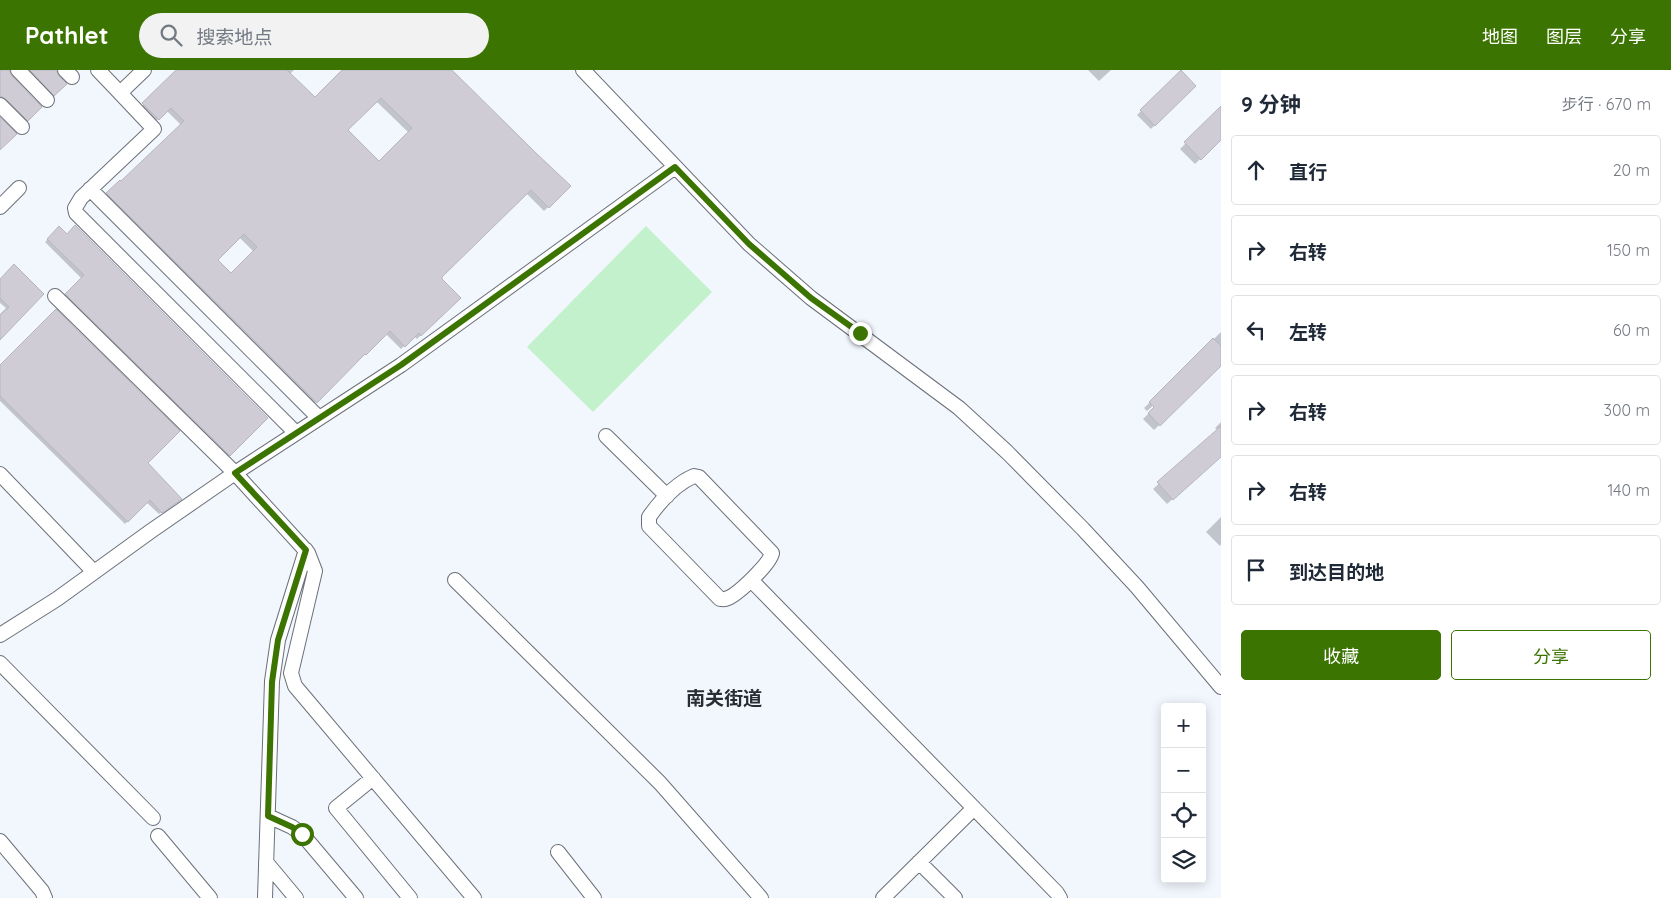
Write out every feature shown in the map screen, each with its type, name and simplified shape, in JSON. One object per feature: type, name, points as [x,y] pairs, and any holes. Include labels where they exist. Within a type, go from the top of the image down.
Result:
[{"type":"street","points":[[18,70],[47,100]]},
{"type":"street","points":[[98,70],[154,129],[90,189],[77,203],[76,212],[296,433]]},
{"type":"street","points":[[120,93],[144,70]]},
{"type":"street","points":[[583,70],[749,244],[811,298],[959,408],[983,429],[1083,529],[1137,587],[1221,687]]},
{"type":"street","points":[[0,105],[22,127]]},
{"type":"street","points":[[0,635],[57,599],[235,473],[401,365],[675,167]]},
{"type":"street","points":[[0,207],[19,188]]},
{"type":"street","points":[[90,189],[319,418]]},
{"type":"street","points":[[55,296],[235,473],[306,550],[313,561],[316,571],[291,672],[292,680],[295,686],[474,898]]},
{"type":"street","points":[[606,436],[667,496]]},
{"type":"street","points":[[0,474],[94,572]]},
{"type":"street","points":[[694,476],[699,477],[772,553],[768,562],[752,580],[729,598],[720,599],[650,526],[649,517],[658,504],[685,480],[694,476]]},
{"type":"street","points":[[264,898],[272,682],[278,640],[306,550]]},
{"type":"street","points":[[455,580],[660,783],[761,898]]},
{"type":"street","points":[[752,580],[1060,898]]},
{"type":"street","points":[[0,663],[152,818]]},
{"type":"street","points":[[272,682],[292,680]]},
{"type":"street","points":[[373,778],[336,808],[410,898]]},
{"type":"street","points":[[883,898],[974,808]]},
{"type":"street","points":[[268,816],[292,827],[302,834],[356,898]]},
{"type":"street","points":[[158,836],[210,898]]},
{"type":"street","points":[[0,841],[42,891],[45,898]]},
{"type":"street","points":[[558,852],[594,898]]},
{"type":"street","points":[[266,862],[296,898]]},
{"type":"street","points":[[919,862],[955,898]]},
{"type":"green space","points":[[646,226],[712,292],[593,412],[527,347]]},
{"type":"building","points":[[0,70],[9,70],[12,76],[42,107],[28,121],[6,99],[0,96]]},
{"type":"building","points":[[30,70],[56,70],[67,84],[54,96]]},
{"type":"building","points":[[176,70],[287,70],[315,97],[342,70],[452,70],[571,186],[549,208],[531,190],[442,277],[461,298],[421,336],[419,333],[405,347],[390,331],[317,403],[106,193],[184,121],[171,108],[159,120],[142,103]],"holes":[[[381,98],[412,128],[379,161],[348,130]],[[244,234],[257,247],[231,273],[218,260]]]},
{"type":"building","points":[[1181,70],[1196,86],[1155,126],[1140,110]]},
{"type":"building","points":[[1221,106],[1221,140],[1201,160],[1184,142]]},
{"type":"building","points":[[0,117],[17,134],[0,150]]},
{"type":"building","points":[[75,225],[268,418],[230,456],[65,294],[84,275],[47,239],[59,226],[67,234]]},
{"type":"building","points":[[14,264],[44,294],[0,340],[0,315],[9,307],[0,298],[0,279]]},
{"type":"building","points":[[56,309],[180,431],[148,463],[182,499],[162,513],[150,500],[128,522],[0,396],[0,365]]},
{"type":"building","points":[[1213,338],[1221,346],[1221,366],[1160,426],[1148,413],[1154,407],[1149,402]]},
{"type":"building","points":[[1221,426],[1221,457],[1173,500],[1157,482]]},
{"type":"district","name":"南关街道","points":[[724,698]]},
{"type":"route","points":[[302,834],[292,827],[268,816],[272,682],[278,640],[306,550],[235,473],[401,365],[675,167],[749,244],[811,298],[860,333]]}]
